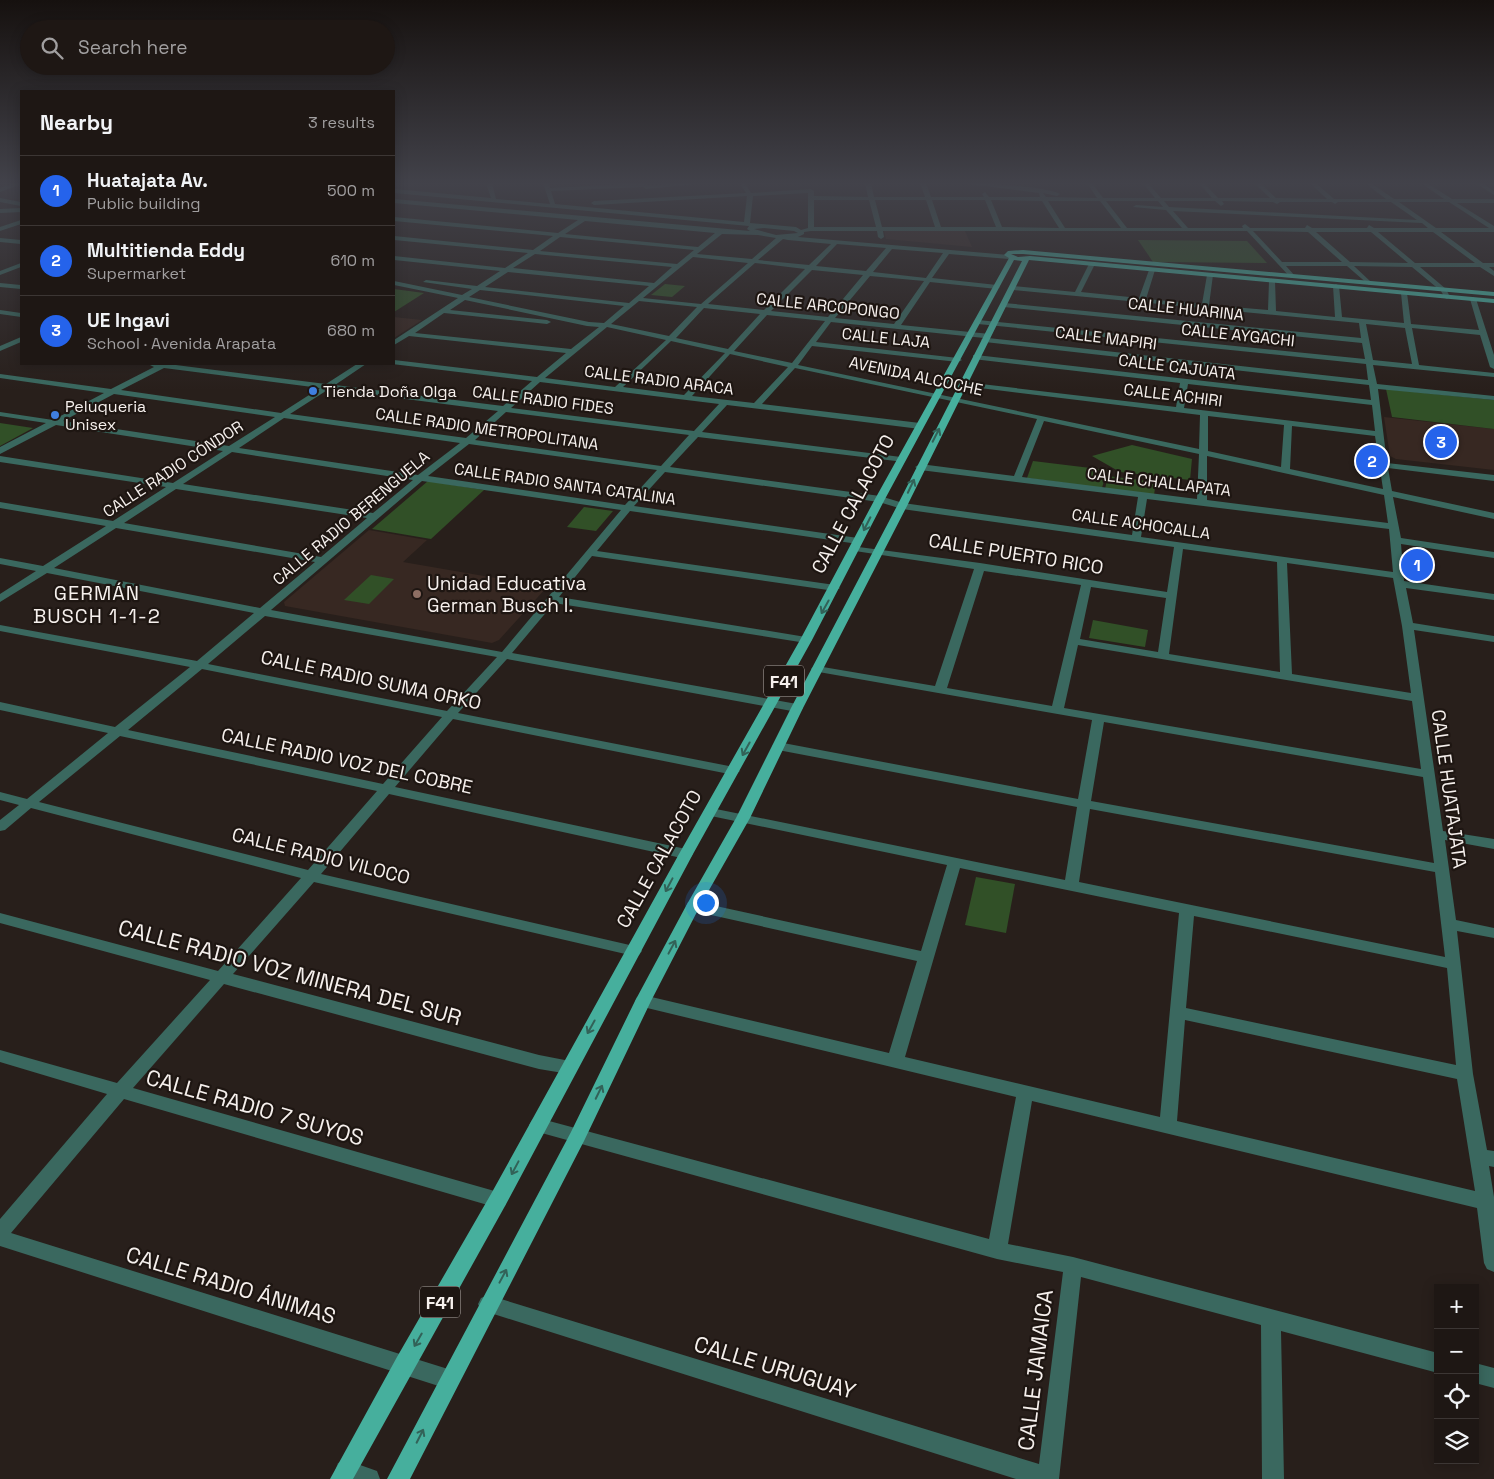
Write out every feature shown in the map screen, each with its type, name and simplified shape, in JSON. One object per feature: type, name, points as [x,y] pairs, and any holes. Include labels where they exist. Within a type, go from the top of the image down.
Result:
[{"type":"main road","points":[[1010,256],[1293,276],[1494,294]]},
{"type":"main road","name":"CALLE CALACOTO","points":[[343,1475],[498,1200],[686,854],[712,812],[835,588],[880,499],[997,287],[1010,256]]},
{"type":"main road","points":[[1029,257],[1494,301]]},
{"type":"main road","name":"F41","points":[[398,1479],[448,1379],[578,1136],[643,1001],[693,906],[743,818],[797,708],[1029,257]]},
{"type":"street","points":[[534,252],[677,266]]},
{"type":"street","points":[[395,342],[466,298],[534,252]]},
{"type":"street","points":[[696,252],[753,262],[929,278],[997,287]]},
{"type":"street","name":"CALLE RADIO BERENGUELA","points":[[0,827],[201,664],[420,478],[506,410],[538,380],[696,252]]},
{"type":"street","points":[[616,390],[669,341],[702,306],[766,252]]},
{"type":"street","points":[[685,398],[823,252]]},
{"type":"street","points":[[756,406],[793,367],[828,320],[886,252]]},
{"type":"street","points":[[947,252],[1010,256]]},
{"type":"street","points":[[896,327],[947,252]]},
{"type":"street","points":[[974,252],[1010,256]]},
{"type":"street","points":[[1271,252],[1293,276]]},
{"type":"street","points":[[1335,252],[1369,283]]},
{"type":"street","points":[[1400,252],[1444,290],[1447,297]]},
{"type":"street","points":[[1464,252],[1494,274]]},
{"type":"street","points":[[395,258],[656,285]]},
{"type":"street","points":[[7,262],[20,264]]},
{"type":"street","points":[[0,273],[20,264]]},
{"type":"street","points":[[1077,294],[1092,264]]},
{"type":"street","points":[[1282,264],[1494,265]]},
{"type":"street","points":[[1142,300],[1152,270]]},
{"type":"street","points":[[1205,306],[1210,275]]},
{"type":"street","name":"CALLE ARCOPONGO","points":[[395,279],[634,302],[702,306],[971,334],[986,338]]},
{"type":"street","points":[[1272,281],[1272,312]]},
{"type":"street","name":"AVENIDA ALCOCHE","points":[[395,283],[1202,455]]},
{"type":"street","points":[[0,285],[20,287]]},
{"type":"street","points":[[1336,286],[1339,319]]},
{"type":"street","points":[[1013,288],[1484,333]]},
{"type":"street","points":[[1404,293],[1416,367]]},
{"type":"street","points":[[1473,299],[1490,346],[1494,367]]},
{"type":"street","points":[[1183,333],[1186,304]]},
{"type":"street","name":"CALLE HUARINA","points":[[1004,305],[1183,333],[1366,341]]},
{"type":"street","points":[[443,311],[542,322],[561,318]]},
{"type":"street","points":[[0,312],[20,315]]},
{"type":"street","name":"CALLE HUATAJATA","points":[[1362,321],[1367,361],[1376,403],[1383,466],[1395,534],[1399,580],[1408,626],[1442,868],[1465,1074],[1487,1157],[1486,1202],[1494,1263]]},
{"type":"street","name":"CALLE AYGACHI","points":[[978,322],[1183,333],[1256,361],[1367,361],[1494,375]]},
{"type":"street","points":[[408,334],[574,352]]},
{"type":"street","name":"CALLE MAPIRI","points":[[986,338],[1256,361],[1373,384],[1494,398]]},
{"type":"street","points":[[0,349],[4,344],[20,339]]},
{"type":"street","points":[[4,344],[20,346]]},
{"type":"street","name":"CALLE LAJA","points":[[811,344],[958,360]]},
{"type":"street","name":"CALLE CAJUATA","points":[[976,357],[1376,403]]},
{"type":"street","points":[[1256,361],[1257,390]]},
{"type":"street","name":"CALLE RADIO ARACA","points":[[395,362],[920,426]]},
{"type":"street","points":[[0,451],[161,365]]},
{"type":"street","name":"CALLE RADIO FIDES","points":[[170,365],[325,387],[901,460]]},
{"type":"street","name":"CALLE RADIO CÓNDOR","points":[[0,599],[360,365]]},
{"type":"street","name":"CALLE RADIO METROPOLITANA","points":[[0,376],[880,499]]},
{"type":"street","points":[[1180,410],[1184,382]]},
{"type":"street","name":"CALLE ACHIRI","points":[[964,384],[1379,434]]},
{"type":"street","name":"AVENIDA ALCOCHE","points":[[954,401],[1040,421],[1494,516]]},
{"type":"street","points":[[0,1233],[120,1091],[311,876],[449,716],[506,654],[627,508],[724,403]]},
{"type":"street","name":"CALLE RADIO SANTA CATALINA","points":[[0,414],[857,544]]},
{"type":"street","points":[[1202,502],[1204,414]]},
{"type":"street","points":[[1017,479],[1040,421]]},
{"type":"street","points":[[1285,472],[1288,424]]},
{"type":"street","points":[[0,459],[375,516]]},
{"type":"street","points":[[1383,466],[1494,478]]},
{"type":"street","name":"CALLE CHALLAPATA","points":[[920,467],[1202,502],[1395,534],[1494,555]]},
{"type":"street","points":[[1136,539],[1143,496]]},
{"type":"street","name":"CALLE ACHOCALLA","points":[[880,499],[902,506],[1282,560],[1494,597]]},
{"type":"street","points":[[0,505],[114,526],[323,560]]},
{"type":"street","name":"CALLE PUERTO RICO","points":[[857,544],[878,551],[1172,596]]},
{"type":"street","points":[[1163,656],[1179,545]]},
{"type":"street","points":[[590,554],[835,588]]},
{"type":"street","points":[[1282,560],[1286,676]]},
{"type":"street","points":[[0,561],[263,612],[506,654],[797,708]]},
{"type":"street","points":[[940,690],[980,566]]},
{"type":"street","points":[[1057,711],[1087,583]]},
{"type":"street","points":[[552,599],[806,640]]},
{"type":"street","points":[[1408,626],[1494,639]]},
{"type":"street","name":"CALLE RADIO SUMA ORKO","points":[[0,628],[201,664],[449,716],[734,770]]},
{"type":"street","points":[[1072,641],[1418,698]]},
{"type":"street","points":[[817,669],[1428,774]]},
{"type":"street","name":"CALLE RADIO VOZ DEL COBRE","points":[[0,706],[686,854]]},
{"type":"street","points":[[1071,885],[1098,718]]},
{"type":"street","points":[[778,746],[1083,804],[1442,868]]},
{"type":"street","name":"CALLE RADIO VILOCO","points":[[0,796],[311,876],[634,951]]},
{"type":"street","points":[[712,812],[1454,964]]},
{"type":"street","points":[[1437,834],[1494,844]]},
{"type":"street","points":[[895,1061],[955,861]]},
{"type":"street","points":[[693,906],[925,957]]},
{"type":"street","points":[[1168,1126],[1187,910]]},
{"type":"street","name":"CALLE RADIO VOZ MINERA DEL SUR","points":[[0,918],[539,1062],[569,1067]]},
{"type":"street","points":[[1449,924],[1494,933]]},
{"type":"street","points":[[643,1001],[1486,1202]]},
{"type":"street","points":[[1178,1012],[1465,1074]]},
{"type":"street","name":"CALLE RADIO 7 SUYOS","points":[[0,1056],[498,1200]]},
{"type":"street","points":[[997,1250],[1025,1093]]},
{"type":"street","points":[[538,1124],[997,1250],[1073,1266],[1434,1362]]},
{"type":"street","name":"CALLE RADIO ÁNIMAS","points":[[0,1238],[448,1379]]},
{"type":"street","name":"CALLE JAMAICA","points":[[1048,1479],[1073,1266]]},
{"type":"street","name":"CALLE URUGUAY","points":[[488,1304],[1048,1479]]},
{"type":"street","points":[[1272,1319],[1273,1479]]},
{"type":"street","points":[[1479,1374],[1494,1378]]},
{"type":"street","points":[[343,1475],[369,1479]]},
{"type":"shaded area","points":[[395,317],[422,320],[395,337]]},
{"type":"shaded area","points":[[1384,417],[1494,429],[1494,470],[1396,459],[1390,456]]},
{"type":"shaded area","name":"Unidad Educativa German Busch I.","points":[[369,530],[427,540],[403,562],[547,587],[499,640],[492,643],[285,606],[284,602]]},
{"type":"green space","points":[[1146,252],[1257,252],[1267,263],[1153,262]]},
{"type":"green space","points":[[665,284],[685,286],[672,297],[651,295]]},
{"type":"green space","points":[[395,289],[424,293],[395,311]]},
{"type":"green space","points":[[1386,389],[1494,400],[1494,429],[1392,417]]},
{"type":"green space","points":[[0,423],[33,428],[0,446]]},
{"type":"green space","points":[[1132,445],[1192,459],[1190,480],[1120,472],[1092,456]]},
{"type":"green space","points":[[1033,461],[1107,470],[1102,488],[1027,478]]},
{"type":"green space","points":[[1108,476],[1156,482],[1154,495],[1105,489]]},
{"type":"green space","points":[[428,481],[484,490],[431,539],[372,529]]},
{"type":"green space","points":[[584,507],[613,511],[596,531],[567,527]]},
{"type":"green space","points":[[371,575],[394,579],[369,604],[344,600]]},
{"type":"green space","points":[[1093,620],[1148,630],[1145,647],[1089,638]]},
{"type":"green space","points":[[976,877],[1015,884],[1006,933],[965,925]]},
{"type":"place","name":"Tienda Doña Olga","points":[[313,391]]},
{"type":"place","name":"Peluqueria Unisex","points":[[55,415]]},
{"type":"place","name":"UE Ingavi","points":[[1441,442]]},
{"type":"place","name":"Multitienda Eddy","points":[[1372,461]]},
{"type":"place","name":"Huatajata Av.","points":[[1417,565]]},
{"type":"place","name":"Unidad Educativa German Busch I.","points":[[417,594]]},
{"type":"district","name":"GERMÁN BUSCH 1-1-2","points":[[97,604]]}]
